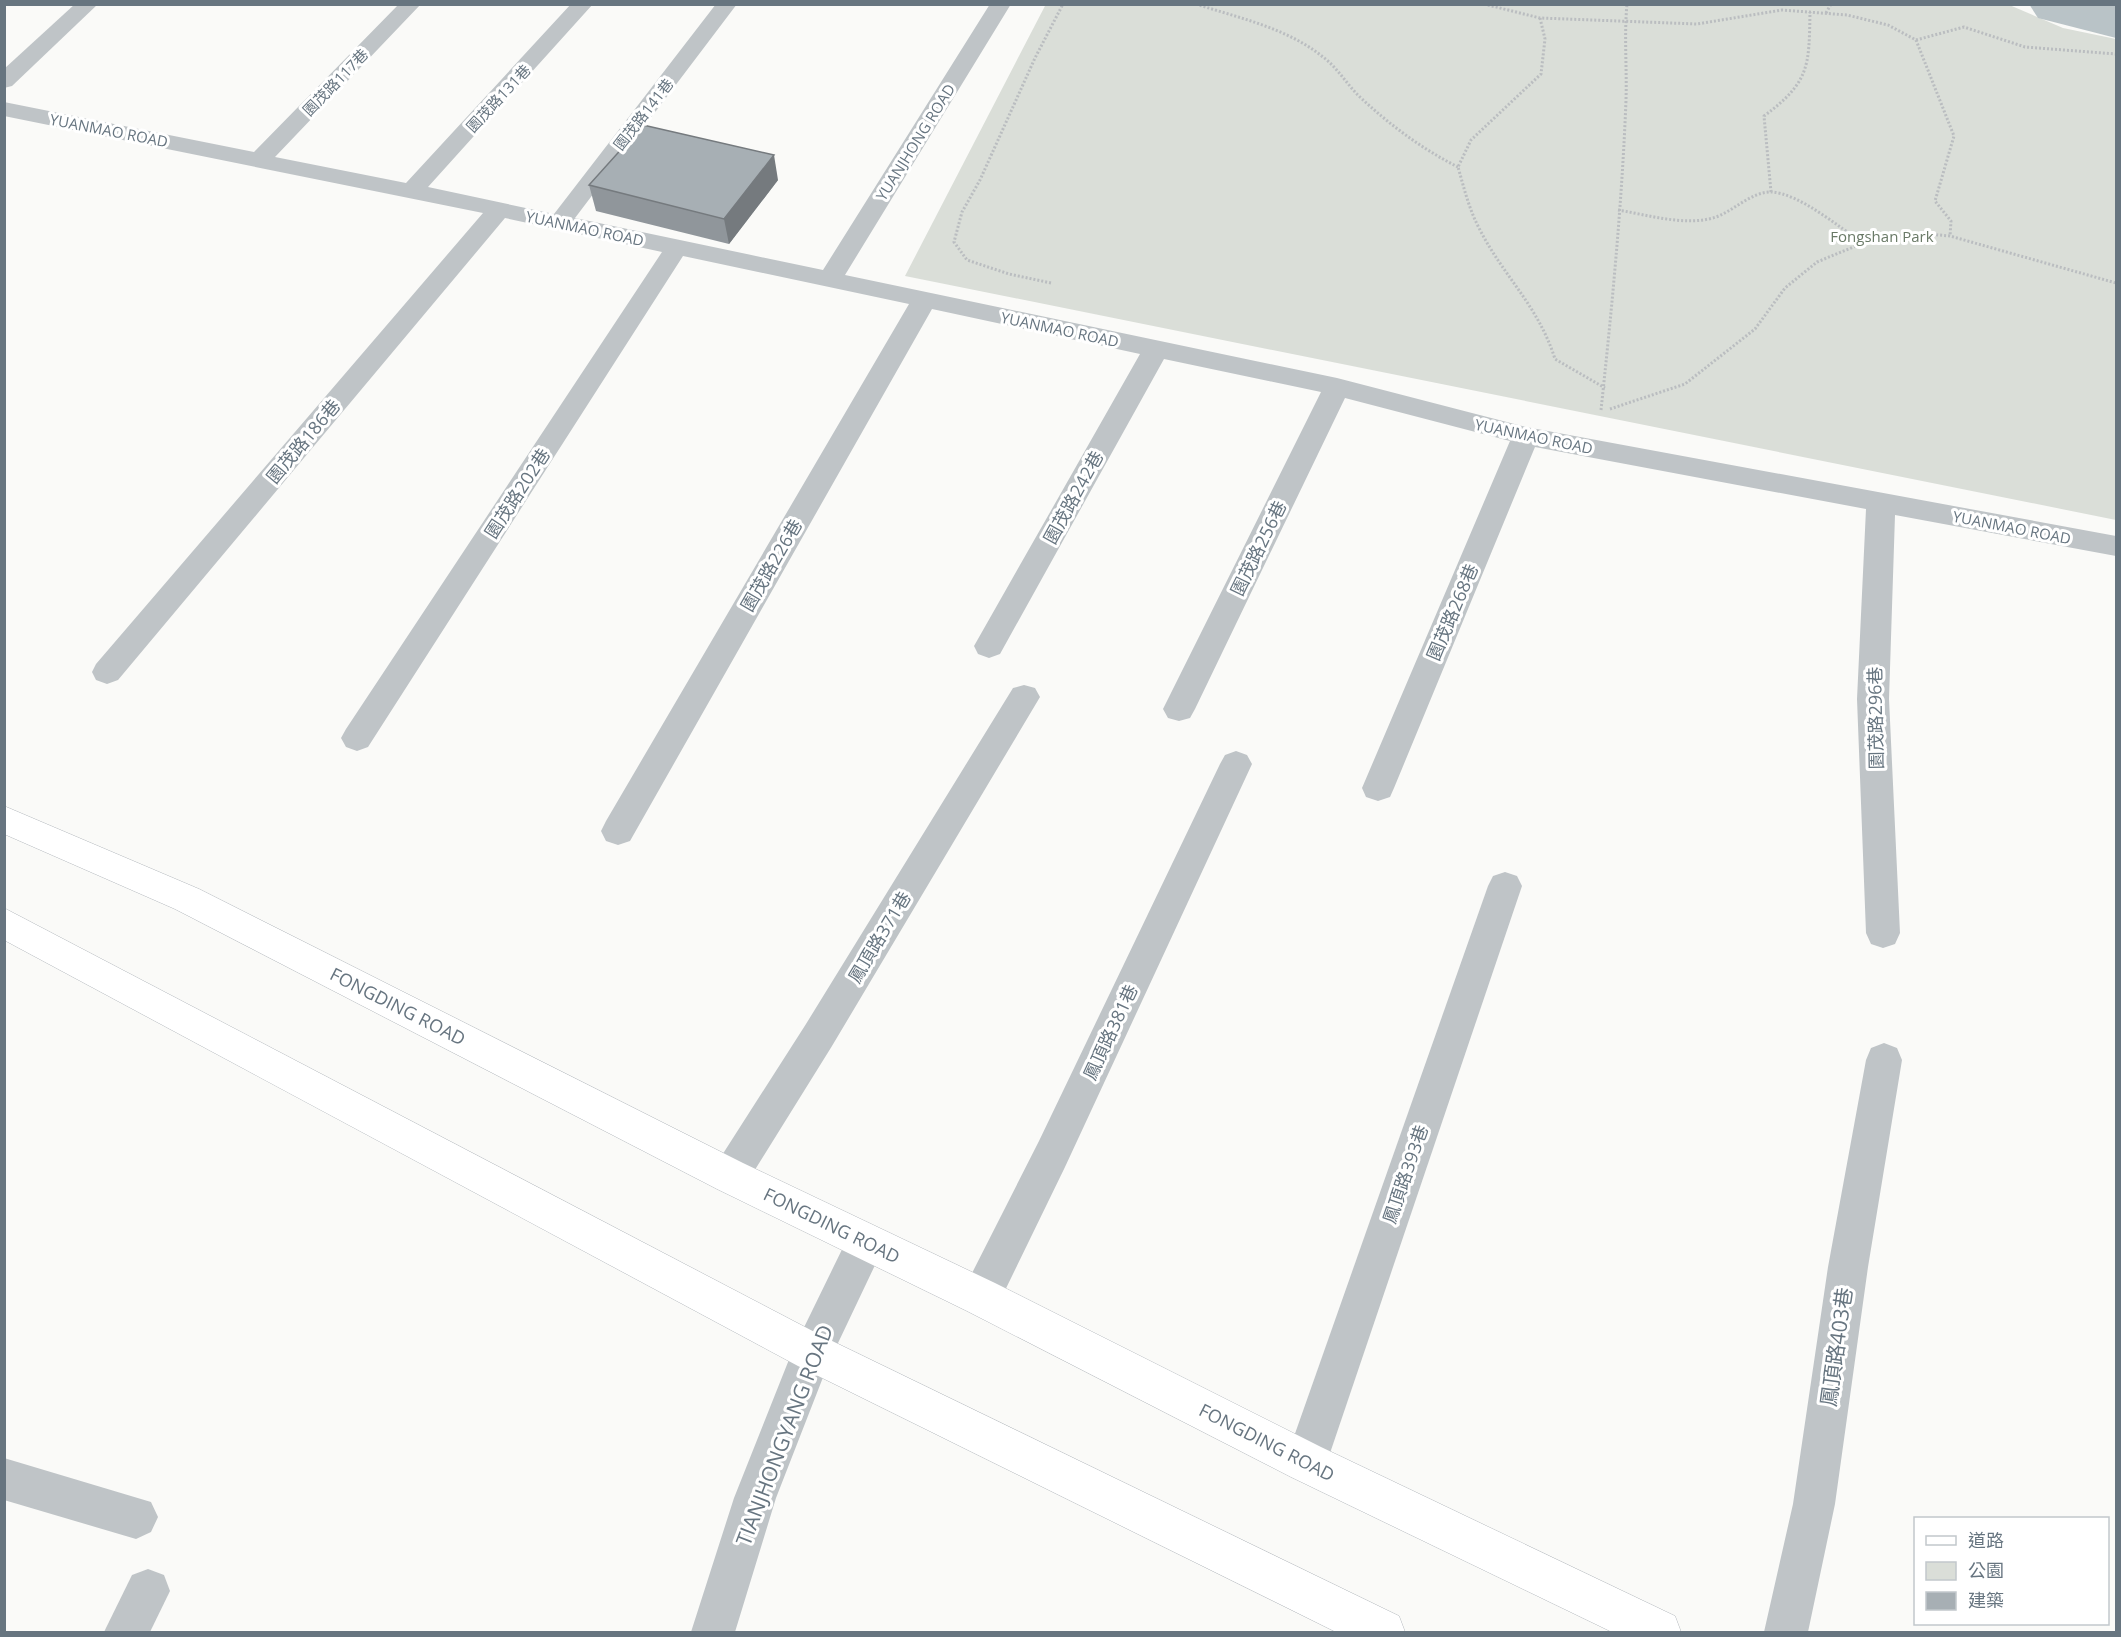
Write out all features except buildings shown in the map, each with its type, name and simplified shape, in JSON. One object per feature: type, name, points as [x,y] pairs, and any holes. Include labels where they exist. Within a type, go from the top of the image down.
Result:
[{"type":"main road","name":"FONGDING ROAD","points":[[4,819],[187,899],[730,1176],[981,1298],[1306,1462],[1659,1632]]},
{"type":"main road","points":[[4,923],[812,1353],[1383,1632]]},
{"type":"street","points":[[4,81],[88,4]]},
{"type":"street","name":"園茂路117巷","points":[[259,160],[411,4]]},
{"type":"street","name":"園茂路131巷","points":[[412,191],[584,4]]},
{"type":"street","name":"園茂路141巷","points":[[559,222],[727,4]]},
{"type":"street","name":"YUANJHONG ROAD","points":[[829,280],[1000,4]]},
{"type":"street","name":"YUANMAO ROAD","points":[[4,109],[412,191],[1337,387],[1526,436],[2116,546]]},
{"type":"street","name":"園茂路186巷","points":[[107,672],[499,210]]},
{"type":"street","name":"園茂路202巷","points":[[357,738],[677,247]]},
{"type":"street","name":"園茂路226巷","points":[[618,831],[924,300]]},
{"type":"street","name":"園茂路242巷","points":[[989,646],[1156,349]]},
{"type":"street","name":"園茂路256巷","points":[[1179,709],[1337,387]]},
{"type":"street","name":"園茂路268巷","points":[[1378,788],[1526,436]]},
{"type":"street","name":"園茂路296巷","points":[[1881,502],[1873,699],[1883,933]]},
{"type":"street","name":"鳳頂路371巷","points":[[730,1176],[825,1025],[1024,697]]},
{"type":"street","name":"鳳頂路381巷","points":[[981,1298],[1052,1154],[1236,765]]},
{"type":"street","name":"鳳頂路393巷","points":[[1306,1462],[1505,886]]},
{"type":"street","name":"鳳頂路403巷","points":[[1786,1632],[1814,1504],[1848,1268],[1884,1060]]},
{"type":"street","name":"TIANJHONGYANG ROAD","points":[[713,1632],[755,1498],[812,1353],[866,1242]]},
{"type":"street","points":[[4,1479],[136,1517]]},
{"type":"street","points":[[126,1632],[148,1591]]},
{"type":"path","points":[[1055,284],[967,260],[954,242],[962,212],[1063,4]]},
{"type":"path","points":[[1196,4],[1287,34],[1324,57],[1360,97],[1406,135],[1432,154],[1458,167]]},
{"type":"path","points":[[1484,4],[1540,18],[1696,24],[1782,9],[1847,15],[1888,25],[1916,40],[1954,136],[1935,201],[1952,221],[1950,236]]},
{"type":"path","points":[[1627,4],[1625,22],[1626,98],[1615,273],[1601,413],[1685,384],[1755,329],[1785,288],[1817,262],[1863,243],[1917,233],[1950,236],[2116,283]]},
{"type":"path","points":[[1826,13],[1830,4]]},
{"type":"path","points":[[1771,192],[1764,116],[1788,100],[1806,74],[1810,12]]},
{"type":"path","points":[[1540,18],[1545,39],[1541,74],[1471,140],[1458,167],[1470,209],[1482,236],[1542,320],[1555,359],[1605,388]]},
{"type":"path","points":[[1916,40],[1964,27],[2025,47],[2116,54]]},
{"type":"path","points":[[1618,210],[1676,219],[1708,219],[1725,213],[1747,198],[1771,192],[1802,203],[1863,243]]},
{"type":"green space","name":"Fongshan Park","points":[[1046,4],[2007,4],[2063,28],[2116,39],[2116,520],[905,276]]},
{"type":"waterway","points":[[2061,4],[2116,18]]}]
